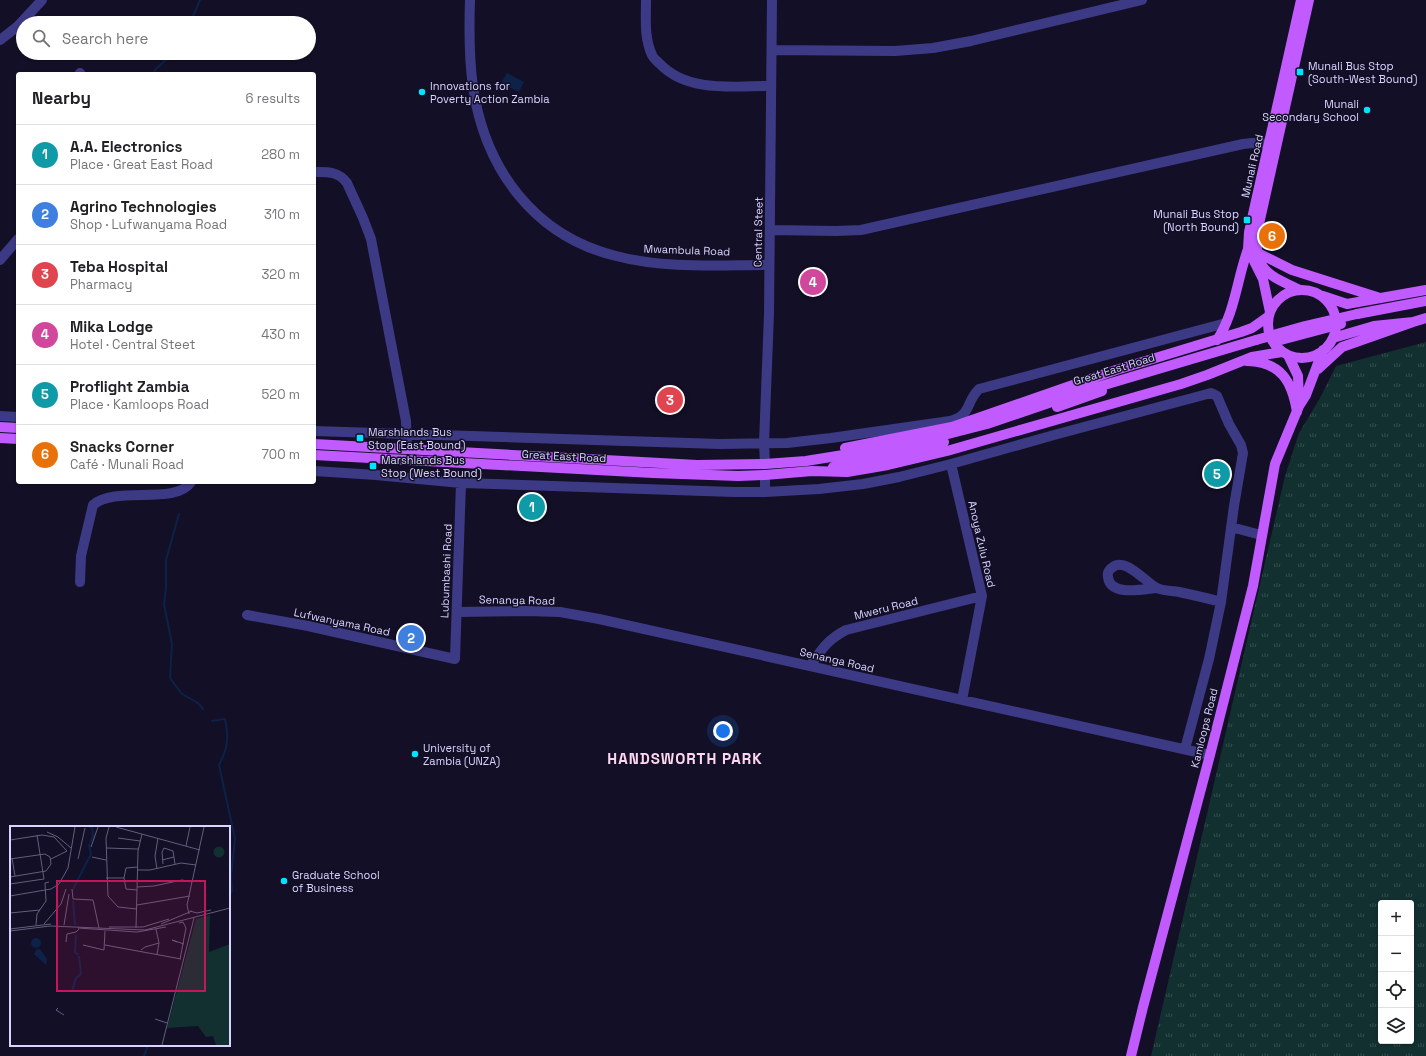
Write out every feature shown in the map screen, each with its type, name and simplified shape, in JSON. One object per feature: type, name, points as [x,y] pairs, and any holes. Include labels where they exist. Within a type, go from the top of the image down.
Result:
[{"type":"main road","name":"Munali Road","points":[[1217,340],[1224,330],[1242,268],[1257,233],[1302,1]]},
{"type":"main road","points":[[1251,248],[1270,275],[1298,289]]},
{"type":"main road","points":[[1251,248],[1292,270],[1380,298]]},
{"type":"main road","points":[[1251,248],[1263,278],[1269,314],[1269,332],[1272,340],[1285,353],[1295,357],[1310,357],[1317,355],[1333,338],[1336,323],[1335,315],[1333,308],[1323,296]]},
{"type":"main road","points":[[1269,314],[1276,302],[1284,294],[1298,289],[1307,289],[1347,304],[1426,290]]},
{"type":"main road","name":"Great East Road","points":[[1358,317],[1426,301]]},
{"type":"main road","name":"Great East Road","points":[[316,455],[653,473],[738,476],[812,471],[907,453],[990,428],[1305,326],[1426,308]]},
{"type":"main road","name":"Great East Road","points":[[810,460],[843,449],[952,427],[1116,370],[1252,328],[1269,314]]},
{"type":"main road","points":[[1315,372],[1342,347],[1426,318]]},
{"type":"main road","points":[[1333,338],[1374,326],[1413,322]]},
{"type":"main road","name":"Great East Road","points":[[316,444],[697,465],[765,464],[810,460],[905,446],[987,424],[1084,390],[1256,343]]},
{"type":"main road","name":"Kamloops Road","points":[[1131,1056],[1253,586],[1261,535],[1276,464],[1323,350]]},
{"type":"main road","name":"Great East Road","points":[[812,471],[847,472],[888,465],[947,451],[1181,384],[1207,376],[1260,355],[1285,353]]},
{"type":"main road","name":"Kamloops Road","points":[[1285,353],[1298,376],[1298,409]]},
{"type":"main road","points":[[1237,363],[1258,361],[1268,364],[1277,370],[1290,386],[1298,409]]},
{"type":"main road","points":[[0,427],[16,428]]},
{"type":"main road","points":[[0,438],[16,439]]},
{"type":"street","points":[[27,16],[42,0]]},
{"type":"street","name":"Mwambula Road","points":[[470,0],[470,58],[480,118],[486,138],[497,163],[514,191],[532,212],[556,231],[582,244],[615,256],[650,262],[695,265],[769,265]]},
{"type":"street","points":[[646,0],[647,38],[652,56],[667,72],[687,82],[708,85],[771,86]]},
{"type":"street","name":"Central Steet","points":[[765,464],[764,443],[769,314],[772,0]]},
{"type":"street","points":[[772,50],[895,51],[933,48],[972,41],[1142,0]]},
{"type":"street","points":[[0,40],[16,28]]},
{"type":"street","points":[[770,230],[861,230],[1243,144],[1274,144]]},
{"type":"street","points":[[316,172],[336,173],[343,177],[368,228],[405,415],[407,449]]},
{"type":"street","points":[[0,260],[16,241]]},
{"type":"street","points":[[316,431],[720,444],[787,443],[831,438],[959,419],[965,414],[974,394],[979,389],[1226,323]]},
{"type":"street","points":[[316,471],[461,483],[765,492],[819,489],[863,484],[899,477],[1211,393],[1217,396],[1229,424],[1241,445],[1243,453],[1221,602],[1209,659],[1185,749]]},
{"type":"street","points":[[0,416],[16,416]]},
{"type":"street","name":"Anoya Zulu Road","points":[[951,464],[982,596],[962,700]]},
{"type":"street","points":[[765,475],[765,492]]},
{"type":"street","name":"Lubumbashi Road","points":[[455,659],[461,483]]},
{"type":"street","points":[[80,582],[80,556],[93,505],[99,499],[114,496],[178,492],[190,484]]},
{"type":"street","points":[[1231,527],[1261,535]]},
{"type":"street","points":[[1157,588],[1204,597],[1221,602]]},
{"type":"street","name":"Mweru Road","points":[[810,666],[824,646],[833,637],[846,630],[982,596]]},
{"type":"street","name":"Senanga Road","points":[[457,612],[560,612],[1210,755]]},
{"type":"street","name":"Lufwanyama Road","points":[[247,615],[308,626],[455,659]]},
{"type":"green space","points":[[1426,342],[1426,1056],[1151,1056],[1285,476],[1299,433],[1320,398],[1336,366]]},
{"type":"water","points":[[507,73],[524,82],[519,92],[501,83]]},
{"type":"waterway","points":[[193,16],[200,0]]},
{"type":"waterway","points":[[154,72],[166,60]]},
{"type":"waterway","points":[[179,514],[166,560],[166,588],[164,604],[172,644],[170,678],[182,694],[198,703],[203,709]]},
{"type":"waterway","points":[[212,721],[225,719],[227,732],[226,748],[219,765],[235,839],[231,876],[232,891],[230,894]]},
{"type":"waterway","points":[[144,1056],[148,1046]]},
{"type":"place","name":"Munali Bus Stop (South-West Bound)","points":[[1300,72]]},
{"type":"place","name":"Innovations for Poverty Action Zambia","points":[[422,92]]},
{"type":"place","name":"Munali Secondary School","points":[[1367,110]]},
{"type":"place","name":"Munali Bus Stop (North Bound)","points":[[1247,220]]},
{"type":"place","name":"Snacks Corner","points":[[1272,236]]},
{"type":"place","name":"Mika Lodge","points":[[813,282]]},
{"type":"place","name":"Teba Hospital","points":[[670,400]]},
{"type":"place","name":"Marshlands Bus Stop (East Bound)","points":[[360,438]]},
{"type":"place","name":"Marshlands Bus Stop (West Bound)","points":[[373,466]]},
{"type":"place","name":"Proflight Zambia","points":[[1217,474]]},
{"type":"place","name":"A.A. Electronics","points":[[532,507]]},
{"type":"place","name":"Agrino Technologies","points":[[411,638]]},
{"type":"place","name":"University of Zambia (UNZA)","points":[[415,754]]},
{"type":"place","name":"Graduate School of Business","points":[[284,881]]},
{"type":"district","name":"HANDSWORTH PARK","points":[[685,758]]}]
